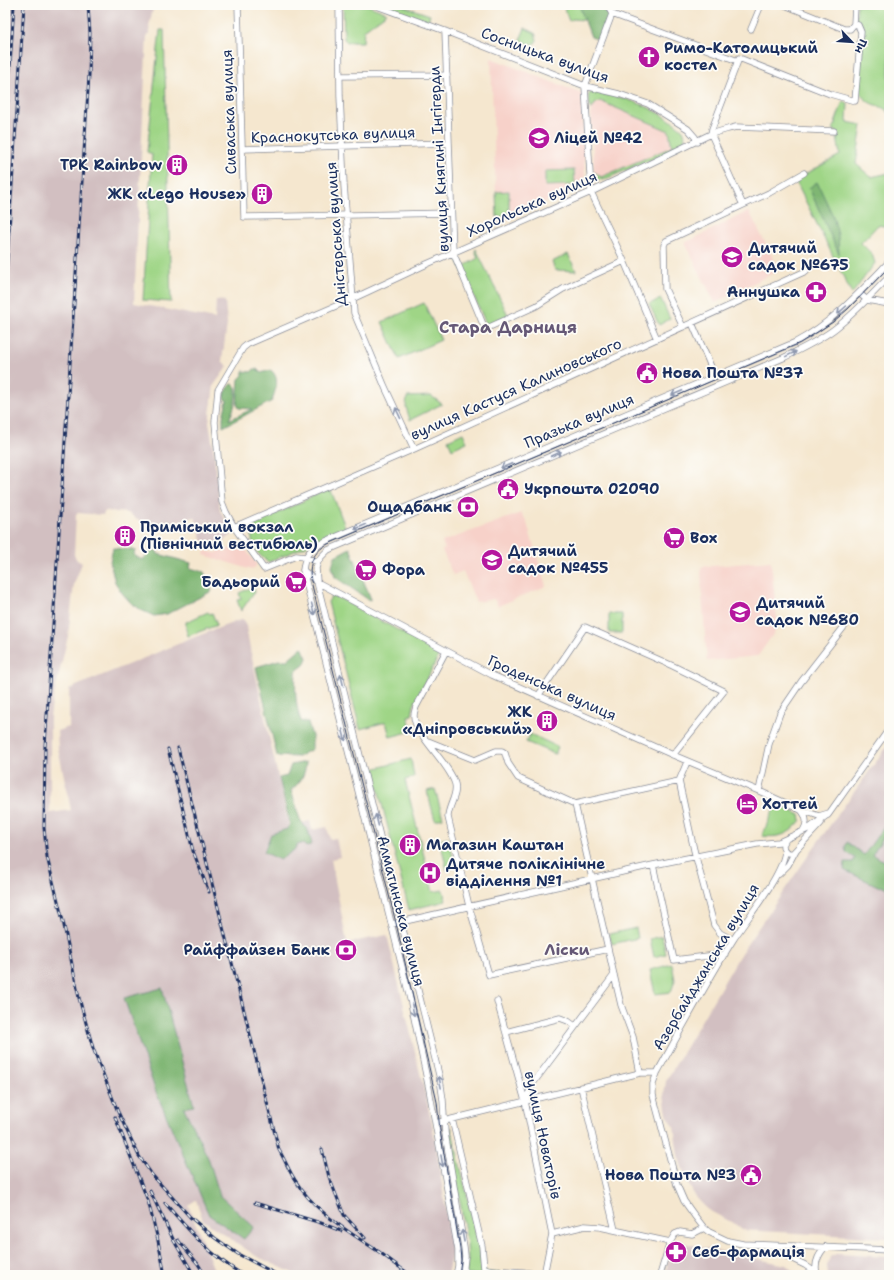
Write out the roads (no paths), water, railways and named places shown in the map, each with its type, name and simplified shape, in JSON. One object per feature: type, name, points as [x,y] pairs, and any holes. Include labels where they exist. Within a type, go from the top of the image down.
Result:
[{"type":"street","name":"Сиваська вулиця","points":[[238,5],[244,217],[347,215]]},
{"type":"street","name":"Дністерська вулиця","points":[[339,5],[344,185],[354,313],[385,387],[414,449]]},
{"type":"street","name":"Сосницька вулиця","points":[[374,5],[585,86],[619,94],[648,104],[688,129],[695,136],[697,142]]},
{"type":"street","points":[[607,5],[612,14],[830,94],[855,100],[861,32],[858,25],[854,24]]},
{"type":"street","points":[[751,29],[761,5]]},
{"type":"street","points":[[785,5],[844,29],[850,29],[854,24],[855,5]]},
{"type":"street","points":[[612,14],[585,86],[591,192],[624,261],[657,339]]},
{"type":"street","name":"вулиця Княгині Інгігерди","points":[[445,31],[453,252],[485,329],[536,306],[563,289],[624,261]]},
{"type":"street","points":[[738,59],[711,134],[743,205]]},
{"type":"street","points":[[340,76],[446,75]]},
{"type":"street","name":"Хорольська вулиця","points":[[234,527],[222,502],[215,414],[218,390],[239,354],[248,344],[591,192],[711,134],[736,127],[834,131]]},
{"type":"street","name":"Краснокутська вулиця","points":[[242,149],[449,144]]},
{"type":"street","points":[[683,327],[665,289],[664,245],[666,241],[769,193],[804,173]]},
{"type":"street","points":[[347,215],[451,214]]},
{"type":"street","name":"Празька вулиця","points":[[306,557],[311,549],[326,541],[778,350],[807,336],[833,318],[889,262]]},
{"type":"street","name":"вулиця Кастуся Калиновського","points":[[234,527],[414,449],[806,271]]},
{"type":"street","name":"Празька вулиця","points":[[318,562],[324,553],[338,545],[783,358],[807,346],[836,327],[867,300],[889,277]]},
{"type":"street","points":[[859,293],[867,300],[889,304]]},
{"type":"street","points":[[692,323],[716,376]]},
{"type":"street","points":[[234,527],[264,569],[296,556],[306,557],[318,562]]},
{"type":"street","name":"Алматинська вулиця","points":[[306,557],[303,570],[411,1003],[436,1123],[458,1250],[458,1266],[456,1275]]},
{"type":"street","name":"Алматинська вулиця","points":[[318,562],[316,568],[317,582],[440,1079],[446,1134],[464,1247],[465,1256],[463,1275]]},
{"type":"street","name":"Гроденська вулиця","points":[[303,570],[317,582],[492,675],[687,762],[759,791],[801,810],[819,816],[829,812]]},
{"type":"street","points":[[759,791],[769,744],[780,713],[801,682],[847,623],[852,619]]},
{"type":"street","points":[[538,696],[585,627],[674,666],[724,691],[673,755]]},
{"type":"street","points":[[446,651],[416,707],[414,717],[417,727],[451,774],[456,785],[454,797],[449,807],[448,817],[469,906],[489,975],[608,948]]},
{"type":"street","name":"Азербайджанська вулиця","points":[[777,875],[786,867],[796,850],[824,821],[889,729]]},
{"type":"street","points":[[427,741],[475,760],[496,751],[502,751],[505,753],[508,763],[518,778],[575,804],[679,781]]},
{"type":"street","points":[[687,762],[679,781],[696,856],[714,925],[720,933],[733,940]]},
{"type":"street","points":[[575,804],[621,1005],[633,1037],[640,1073]]},
{"type":"street","points":[[801,810],[806,817],[805,827],[802,832]]},
{"type":"street","name":"Азербайджанська вулиця","points":[[392,924],[653,865],[757,844],[778,843],[819,822],[829,812]]},
{"type":"street","points":[[769,843],[790,853],[796,850],[798,846],[797,841],[793,838],[787,839],[783,844],[784,850]]},
{"type":"street","name":"Азербайджанська вулиця","points":[[704,1228],[684,1201],[677,1185],[653,1095],[653,1084],[657,1073],[733,940],[777,875],[783,860],[784,850]]},
{"type":"street","points":[[653,865],[674,960],[725,954]]},
{"type":"street","points":[[525,1101],[534,1082],[614,975]]},
{"type":"street","name":"вулиця Новаторів","points":[[497,1001],[525,1101],[552,1234],[544,1275]]},
{"type":"street","points":[[506,1032],[560,1018],[575,1026]]},
{"type":"street","points":[[436,1123],[640,1073],[657,1073]]},
{"type":"street","points":[[581,1088],[615,1230]]},
{"type":"street","points":[[452,1119],[482,1246],[484,1268],[541,1275]]},
{"type":"street","points":[[552,1234],[585,1226],[600,1227],[670,1242]]},
{"type":"street","points":[[660,1275],[670,1242],[674,1234],[680,1232],[692,1234],[704,1228],[718,1237],[743,1244],[889,1250]]},
{"type":"street","points":[[764,1245],[805,1265],[818,1274]]},
{"type":"street","points":[[818,1274],[816,1269],[817,1262],[825,1247]]},
{"type":"tram line","points":[[459,1275],[461,1260],[460,1249],[440,1130],[437,1102],[396,923],[311,581],[310,569],[313,559],[315,555],[328,544],[800,343],[833,322],[848,309],[889,267]]},
{"type":"railway","points":[[5,142],[14,5]]},
{"type":"railway","points":[[5,290],[24,5]]},
{"type":"railway","points":[[88,5],[90,33],[89,75],[45,746],[44,828],[47,857],[63,921],[79,998],[93,1048],[118,1112],[139,1156],[153,1176],[190,1217],[215,1238],[238,1254],[278,1275]]},
{"type":"railway","points":[[5,32],[9,7]]},
{"type":"railway","points":[[178,748],[279,1150],[295,1180],[313,1203],[334,1222],[382,1254]]},
{"type":"railway","points":[[168,749],[193,851],[209,892]]},
{"type":"railway","points":[[115,1117],[148,1201],[165,1275]]},
{"type":"railway","points":[[322,1149],[329,1177],[344,1215],[365,1238]]},
{"type":"railway","points":[[150,1191],[174,1241],[194,1275]]},
{"type":"railway","points":[[165,1203],[210,1251],[243,1275]]},
{"type":"railway","points":[[255,1203],[321,1223],[341,1231]]},
{"type":"railway","points":[[178,1240],[205,1275]]},
{"type":"railway","points":[[378,1251],[410,1275]]},
{"type":"place","name":"Римо-Католицький костел","points":[[649,57]]},
{"type":"place","name":"Ліцей №42","points":[[539,138]]},
{"type":"place","name":"ТРК Rainbow","points":[[177,165]]},
{"type":"place","name":"ЖК «Lego House»","points":[[262,194]]},
{"type":"place","name":"Дитячий садок №675","points":[[732,257]]},
{"type":"place","name":"Аннушка","points":[[816,292]]},
{"type":"place","name":"Нова Пошта №37","points":[[647,373]]},
{"type":"place","name":"Укрпошта 02090","points":[[508,489]]},
{"type":"place","name":"Ощадбанк","points":[[468,507]]},
{"type":"place","name":"Приміський вокзал (Північний вестибюль)","points":[[125,536]]},
{"type":"place","name":"Box","points":[[674,538]]},
{"type":"place","name":"Дитячий садок №455","points":[[492,560]]},
{"type":"place","name":"Фора","points":[[366,570]]},
{"type":"place","name":"Бадьорий","points":[[296,582]]},
{"type":"place","name":"Дитячий садок №680","points":[[740,612]]},
{"type":"place","name":"ЖК «Дніпровський»","points":[[547,721]]},
{"type":"place","name":"Хоттей","points":[[747,804]]},
{"type":"place","name":"Магазин Каштан","points":[[410,845]]},
{"type":"place","name":"Дитяче поліклінічне відділення №1","points":[[430,873]]},
{"type":"place","name":"Райффайзен Банк","points":[[346,950]]},
{"type":"place","name":"Нова Пошта №3","points":[[751,1175]]},
{"type":"place","name":"Себ-фармація","points":[[676,1252]]},
{"type":"district","name":"Стара Дарниця","points":[[508,327]]},
{"type":"district","name":"Ліски","points":[[567,949]]}]
